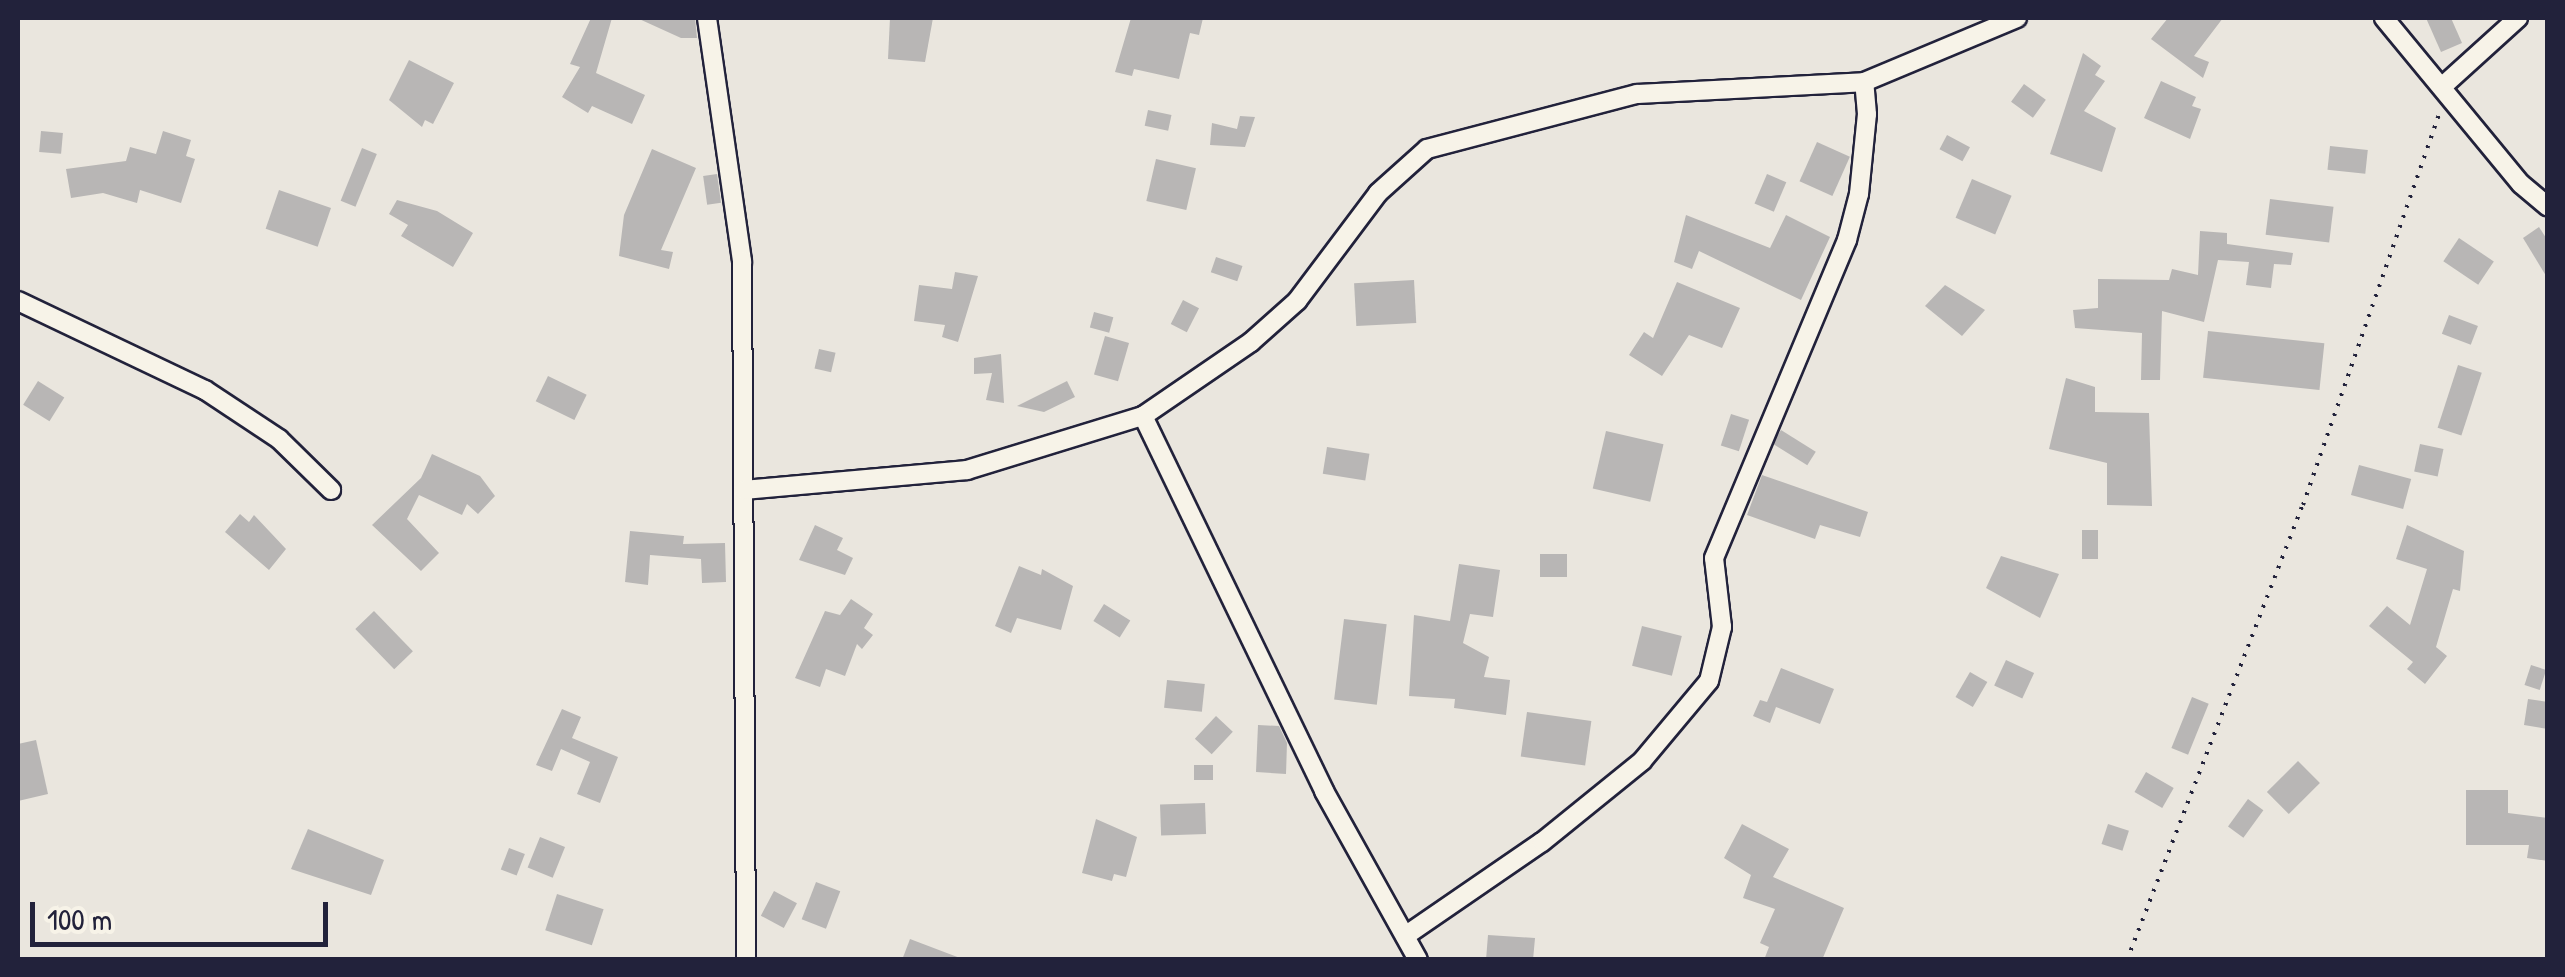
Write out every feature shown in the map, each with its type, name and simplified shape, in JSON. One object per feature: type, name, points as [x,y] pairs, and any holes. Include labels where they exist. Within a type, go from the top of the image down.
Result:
[{"type":"street","points":[[707,18],[742,261],[746,960]]},
{"type":"street","points":[[744,490],[967,470],[1142,416],[1251,342],[1297,301],[1378,192],[1427,149],[1636,94],[1864,82],[2017,18]]},
{"type":"street","points":[[2384,18],[2444,84],[2521,184],[2548,207]]},
{"type":"street","points":[[2444,84],[2518,18]]},
{"type":"street","points":[[1405,936],[1542,842],[1642,761],[1687,714],[1709,681],[1722,627],[1714,558],[1847,240],[1859,194],[1868,114],[1864,82]]},
{"type":"street","points":[[18,301],[204,390],[279,439],[332,490]]},
{"type":"street","points":[[1142,416],[1324,790],[1418,960]]},
{"type":"path","points":[[2126,960],[2303,505],[2437,131],[2444,84]]},
{"type":"building","points":[[591,18],[612,18],[596,73],[645,95],[632,124],[592,106],[588,113],[562,97],[580,67],[570,64]]},
{"type":"building","points":[[637,18],[695,18],[697,38],[681,38]]},
{"type":"building","points":[[890,18],[933,18],[925,62],[888,59]]},
{"type":"building","points":[[1131,18],[1203,18],[1199,35],[1190,33],[1179,79],[1134,69],[1132,76],[1115,72]]},
{"type":"building","points":[[2168,18],[2223,18],[2194,56],[2209,62],[2203,78],[2151,39]]},
{"type":"building","points":[[2426,18],[2451,18],[2462,43],[2441,52]]},
{"type":"building","points":[[2083,53],[2101,66],[2095,75],[2105,81],[2084,111],[2116,128],[2102,172],[2050,154]]},
{"type":"building","points":[[409,60],[454,83],[433,124],[425,120],[422,127],[389,100]]},
{"type":"building","points":[[2161,81],[2196,97],[2192,106],[2201,109],[2190,139],[2144,118]]},
{"type":"building","points":[[2024,84],[2046,100],[2033,118],[2011,102]]},
{"type":"building","points":[[1148,110],[1171,115],[1168,131],[1145,126]]},
{"type":"building","points":[[1240,116],[1255,117],[1245,147],[1210,145],[1212,123],[1237,129]]},
{"type":"building","points":[[41,131],[63,133],[61,154],[39,152]]},
{"type":"building","points":[[163,131],[191,140],[186,156],[195,159],[181,203],[140,190],[137,203],[103,193],[71,198],[66,169],[126,161],[130,147],[156,154]]},
{"type":"building","points":[[1947,135],[1970,147],[1962,161],[1939,149]]},
{"type":"building","points":[[1817,142],[1850,157],[1832,196],[1800,181]]},
{"type":"building","points":[[2330,146],[2368,150],[2365,174],[2327,170]]},
{"type":"building","points":[[362,148],[377,154],[355,207],[341,201]]},
{"type":"building","points":[[652,149],[696,168],[661,250],[673,252],[669,269],[619,256],[624,215]]},
{"type":"building","points":[[1156,159],[1196,168],[1186,210],[1146,201]]},
{"type":"building","points":[[717,174],[721,203],[707,205],[703,176]]},
{"type":"building","points":[[1767,174],[1786,182],[1774,212],[1754,203]]},
{"type":"building","points":[[1972,179],[2012,196],[1995,234],[1956,218]]},
{"type":"building","points":[[279,190],[331,208],[318,247],[266,229]]},
{"type":"building","points":[[2270,199],[2334,207],[2329,243],[2266,235]]},
{"type":"building","points":[[397,200],[437,211],[473,233],[453,267],[401,236],[408,225],[389,214]]},
{"type":"building","points":[[1686,215],[1770,248],[1786,215],[1830,237],[1801,300],[1699,251],[1692,269],[1674,262]]},
{"type":"building","points":[[2539,227],[2548,241],[2548,279],[2523,238]]},
{"type":"building","points":[[2200,231],[2227,233],[2227,244],[2293,253],[2291,265],[2274,264],[2271,288],[2246,285],[2249,262],[2218,260],[2204,322],[2162,311],[2160,380],[2141,380],[2142,333],[2075,328],[2073,310],[2098,308],[2098,279],[2169,280],[2172,269],[2198,275]]},
{"type":"building","points":[[2459,238],[2494,261],[2478,285],[2443,261]]},
{"type":"building","points":[[1216,257],[1242,266],[1237,281],[1211,272]]},
{"type":"building","points":[[955,272],[978,276],[958,342],[942,337],[945,325],[914,321],[919,285],[952,289]]},
{"type":"building","points":[[1414,280],[1416,323],[1356,326],[1354,283]]},
{"type":"building","points":[[1677,282],[1740,308],[1722,348],[1689,335],[1662,376],[1629,355],[1644,332],[1653,338]]},
{"type":"building","points":[[1945,285],[1985,310],[1962,336],[1925,306]]},
{"type":"building","points":[[1183,300],[1199,308],[1187,332],[1171,324]]},
{"type":"building","points":[[1094,312],[1113,317],[1109,333],[1090,327]]},
{"type":"building","points":[[2449,315],[2478,326],[2471,345],[2442,334]]},
{"type":"building","points":[[2208,331],[2324,343],[2319,390],[2203,378]]},
{"type":"building","points":[[1105,336],[1129,343],[1118,381],[1094,374]]},
{"type":"building","points":[[819,349],[836,353],[831,372],[815,368]]},
{"type":"building","points":[[1001,354],[1004,403],[986,400],[992,373],[974,374],[974,358]]},
{"type":"building","points":[[2458,365],[2482,373],[2461,435],[2438,428]]},
{"type":"building","points":[[548,376],[587,395],[574,420],[536,401]]},
{"type":"building","points":[[2066,378],[2095,387],[2095,412],[2149,413],[2152,506],[2107,505],[2107,463],[2049,449]]},
{"type":"building","points":[[38,381],[64,397],[49,421],[23,405]]},
{"type":"building","points":[[1067,381],[1075,397],[1044,412],[1017,406]]},
{"type":"building","points":[[1731,414],[1749,420],[1739,451],[1721,445]]},
{"type":"building","points":[[1781,430],[1816,452],[1807,465],[1773,444]]},
{"type":"building","points":[[1606,431],[1663,444],[1650,502],[1593,488]]},
{"type":"building","points":[[2420,444],[2443,449],[2438,476],[2414,471]]},
{"type":"building","points":[[1327,447],[1369,454],[1365,480],[1323,474]]},
{"type":"building","points":[[432,454],[480,476],[495,496],[478,514],[467,504],[462,515],[419,495],[407,519],[439,553],[421,571],[372,525],[421,478]]},
{"type":"building","points":[[2359,465],[2411,479],[2403,509],[2351,495]]},
{"type":"building","points":[[1762,475],[1868,512],[1860,537],[1820,525],[1815,539],[1747,515]]},
{"type":"building","points":[[240,514],[249,522],[254,515],[286,549],[269,570],[225,532]]},
{"type":"building","points":[[815,525],[843,538],[837,550],[853,558],[845,575],[799,560]]},
{"type":"building","points":[[2407,525],[2464,551],[2460,591],[2453,589],[2436,647],[2447,656],[2425,684],[2407,669],[2413,662],[2369,626],[2387,606],[2410,625],[2427,569],[2396,559]]},
{"type":"building","points":[[2082,530],[2098,530],[2098,559],[2082,559]]},
{"type":"building","points":[[630,531],[684,536],[683,544],[725,543],[726,582],[702,583],[701,559],[650,555],[648,585],[625,582]]},
{"type":"building","points":[[1540,554],[1567,554],[1567,577],[1540,577]]},
{"type":"building","points":[[2001,556],[2059,574],[2040,618],[1986,588]]},
{"type":"building","points":[[1459,564],[1500,570],[1493,617],[1470,614],[1463,643],[1489,657],[1484,677],[1510,680],[1506,715],[1454,708],[1455,699],[1409,696],[1414,615],[1450,621]]},
{"type":"building","points":[[1019,566],[1041,575],[1042,569],[1073,586],[1061,630],[1017,618],[1011,633],[995,626]]},
{"type":"building","points":[[851,599],[873,614],[864,628],[873,635],[862,649],[857,644],[845,676],[826,669],[820,687],[795,678],[825,611],[840,615]]},
{"type":"building","points":[[1104,604],[1130,620],[1120,637],[1093,621]]},
{"type":"building","points":[[374,611],[413,651],[394,669],[355,629]]},
{"type":"building","points":[[1344,619],[1387,624],[1377,705],[1334,699]]},
{"type":"building","points":[[1642,626],[1682,636],[1672,676],[1632,666]]},
{"type":"building","points":[[2006,660],[2034,673],[2022,698],[1994,685]]},
{"type":"building","points":[[2531,665],[2546,670],[2540,690],[2525,685]]},
{"type":"building","points":[[1781,668],[1834,689],[1820,724],[1776,707],[1770,723],[1753,716],[1760,700],[1767,702]]},
{"type":"building","points":[[1970,672],[1987,682],[1973,707],[1956,697]]},
{"type":"building","points":[[1167,680],[1205,684],[1202,712],[1164,708]]},
{"type":"building","points":[[2192,697],[2209,704],[2188,755],[2171,748]]},
{"type":"building","points":[[2528,699],[2548,702],[2548,729],[2524,725]]},
{"type":"building","points":[[562,709],[581,717],[572,738],[618,757],[600,803],[577,794],[590,762],[561,749],[552,771],[536,765]]},
{"type":"building","points":[[1527,712],[1591,721],[1585,766],[1521,757]]},
{"type":"building","points":[[1216,716],[1233,732],[1212,754],[1195,739]]},
{"type":"building","points":[[1258,725],[1279,726],[1287,743],[1286,774],[1256,772]]},
{"type":"building","points":[[36,740],[48,794],[18,801],[18,744]]},
{"type":"building","points":[[2298,761],[2320,783],[2289,814],[2267,792]]},
{"type":"building","points":[[1194,765],[1213,765],[1213,780],[1194,780]]},
{"type":"building","points":[[2146,772],[2174,788],[2162,808],[2134,792]]},
{"type":"building","points":[[2466,790],[2508,790],[2508,813],[2548,818],[2548,861],[2527,858],[2529,845],[2466,845]]},
{"type":"building","points":[[2248,799],[2263,810],[2243,838],[2228,827]]},
{"type":"building","points":[[1205,803],[1206,834],[1161,836],[1160,805]]},
{"type":"building","points":[[1096,819],[1137,837],[1126,877],[1114,874],[1112,881],[1082,873]]},
{"type":"building","points":[[1742,824],[1789,849],[1773,877],[1844,908],[1822,960],[1764,960],[1769,947],[1760,943],[1775,909],[1743,898],[1751,875],[1724,858]]},
{"type":"building","points":[[2108,824],[2129,831],[2122,851],[2102,844]]},
{"type":"building","points":[[308,829],[384,860],[371,895],[291,869]]},
{"type":"building","points":[[540,837],[565,847],[553,878],[528,868]]},
{"type":"building","points":[[509,848],[525,854],[517,876],[501,869]]},
{"type":"building","points":[[816,882],[840,891],[826,929],[802,919]]},
{"type":"building","points":[[774,891],[797,903],[784,928],[761,916]]},
{"type":"building","points":[[557,894],[604,909],[592,945],[545,930]]},
{"type":"building","points":[[1488,935],[1535,938],[1533,960],[1486,960]]},
{"type":"building","points":[[910,939],[960,958],[960,960],[902,960]]}]
